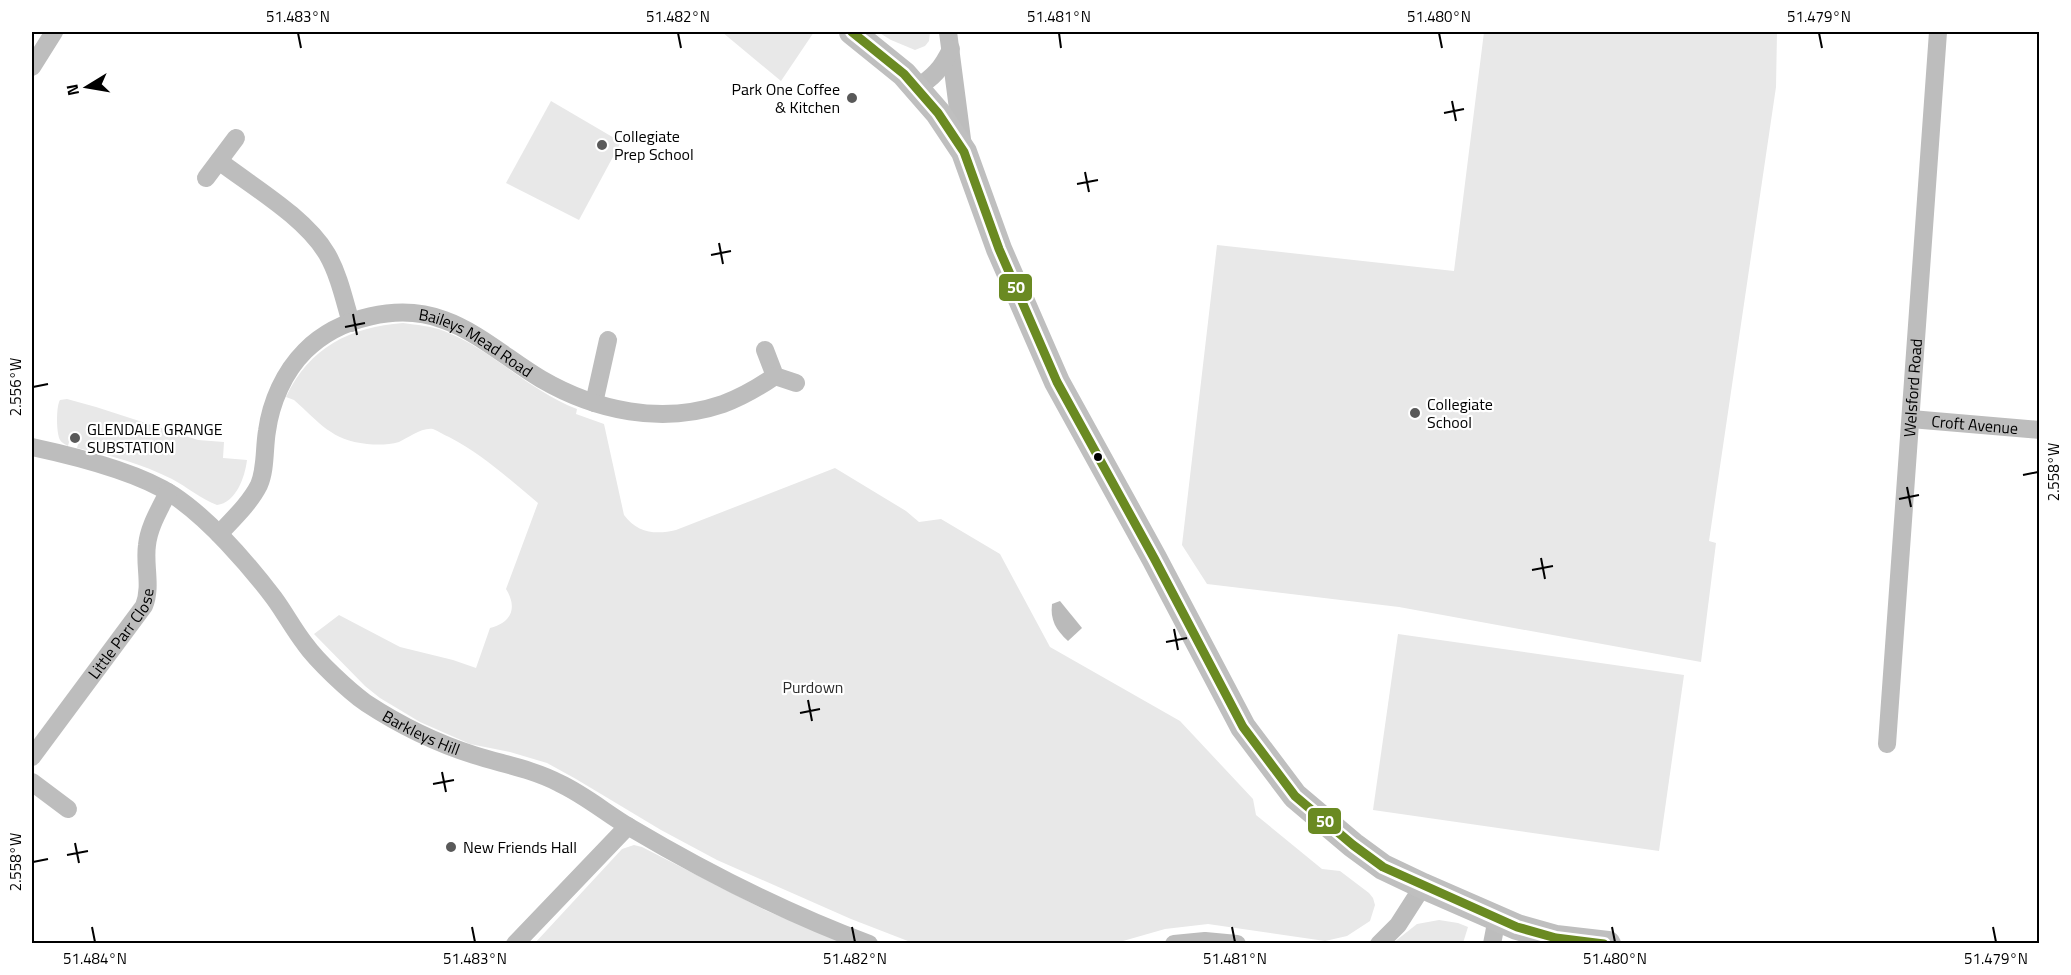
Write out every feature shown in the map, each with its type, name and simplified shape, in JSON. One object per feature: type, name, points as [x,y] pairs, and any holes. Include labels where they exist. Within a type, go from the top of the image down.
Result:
[{"type":"main road","points":[[852,32],[904,74],[938,113],[964,152],[999,249],[1057,382],[1154,558],[1243,727],[1295,796],[1383,867],[1423,886],[1517,927],[1556,938],[1608,944]]},
{"type":"street","points":[[32,67],[54,32]]},
{"type":"street","name":"Welsford Road","points":[[1887,744],[1938,32]]},
{"type":"street","points":[[916,88],[938,72],[949,40]]},
{"type":"street","points":[[949,40],[964,152]]},
{"type":"street","points":[[206,178],[236,138]]},
{"type":"street","points":[[219,161],[295,218],[313,235],[332,263],[351,323]]},
{"type":"street","name":"Baileys Mead Road","points":[[219,534],[240,512],[259,484],[270,415],[287,372],[305,351],[324,335],[351,323],[382,314],[423,314],[443,319],[463,329],[541,379],[576,397],[624,411],[654,414],[683,413],[725,403],[750,392],[775,376]]},
{"type":"street","points":[[594,403],[608,340]]},
{"type":"street","points":[[765,350],[775,376],[796,383]]},
{"type":"street","name":"Croft Avenue","points":[[1911,419],[2040,430]]},
{"type":"street","name":"Barkleys Hill","points":[[32,447],[99,465],[168,492],[219,534],[274,598],[305,645],[351,692],[404,726],[462,750],[557,781],[628,826],[720,878],[869,944]]},
{"type":"street","name":"Little Parr Close","points":[[32,757],[144,606],[148,590],[147,543],[153,522],[168,492]]},
{"type":"street","points":[[32,782],[68,809]]},
{"type":"street","points":[[515,944],[628,826]]},
{"type":"street","points":[[1379,944],[1398,925],[1423,886]]},
{"type":"street","points":[[1492,944],[1497,918]]},
{"type":"street","points":[[1174,944],[1205,941],[1237,944]]},
{"type":"green space","points":[[722,32],[814,32],[781,81]]},
{"type":"green space","points":[[878,32],[930,32],[929,41],[925,46],[915,50]]},
{"type":"green space","points":[[1484,32],[1777,32],[1776,87],[1709,541],[1716,543],[1701,662],[1399,607],[1207,584],[1182,545],[1217,245],[1454,271]]},
{"type":"green space","points":[[551,101],[621,142],[579,220],[506,183]]},
{"type":"green space","name":"Purdown","points":[[403,323],[434,328],[461,339],[542,391],[577,409],[576,414],[604,424],[624,515],[641,529],[654,532],[676,530],[835,468],[906,511],[919,522],[941,519],[1000,554],[1050,647],[1180,721],[1253,799],[1256,815],[1322,869],[1340,871],[1369,893],[1375,905],[1370,921],[1347,936],[1325,941],[1208,924],[1165,929],[1116,943],[913,943],[851,919],[717,860],[547,763],[510,752],[470,744],[420,722],[380,698],[365,686],[314,634],[339,615],[400,647],[476,668],[490,628],[503,622],[510,614],[512,602],[506,589],[538,503],[484,459],[433,429],[420,431],[391,444],[375,445],[355,442],[344,439],[327,429],[294,400],[286,397],[295,380],[307,365],[334,343],[366,329]]},
{"type":"green space","points":[[67,399],[198,440],[224,442],[223,458],[247,460],[238,488],[229,500],[217,505],[172,479],[149,469],[77,448],[80,436],[71,434],[68,446],[60,440],[57,420],[60,400]]},
{"type":"green space","points":[[1398,634],[1684,675],[1659,851],[1373,810]]},
{"type":"green space","points":[[634,845],[767,911],[845,943],[534,944],[622,849]]},
{"type":"green space","points":[[1439,920],[1468,927],[1463,943],[1393,943],[1417,924]]},
{"type":"shaded area","points":[[1060,601],[1082,628],[1068,641],[1057,629],[1052,615],[1052,604]]},
{"type":"transit line","name":"50","points":[[852,32],[904,74],[938,113],[964,152],[999,249],[1057,382],[1154,558],[1243,727],[1295,796],[1383,867],[1517,927],[1556,938],[1604,944]]},
{"type":"place","name":"Park One Coffee & Kitchen","points":[[852,98]]},
{"type":"place","name":"Collegiate Prep School","points":[[602,145]]},
{"type":"place","name":"Collegiate School","points":[[1415,413]]},
{"type":"place","name":"GLENDALE GRANGE SUBSTATION","points":[[75,438]]},
{"type":"place","name":"New Friends Hall","points":[[451,847]]}]
